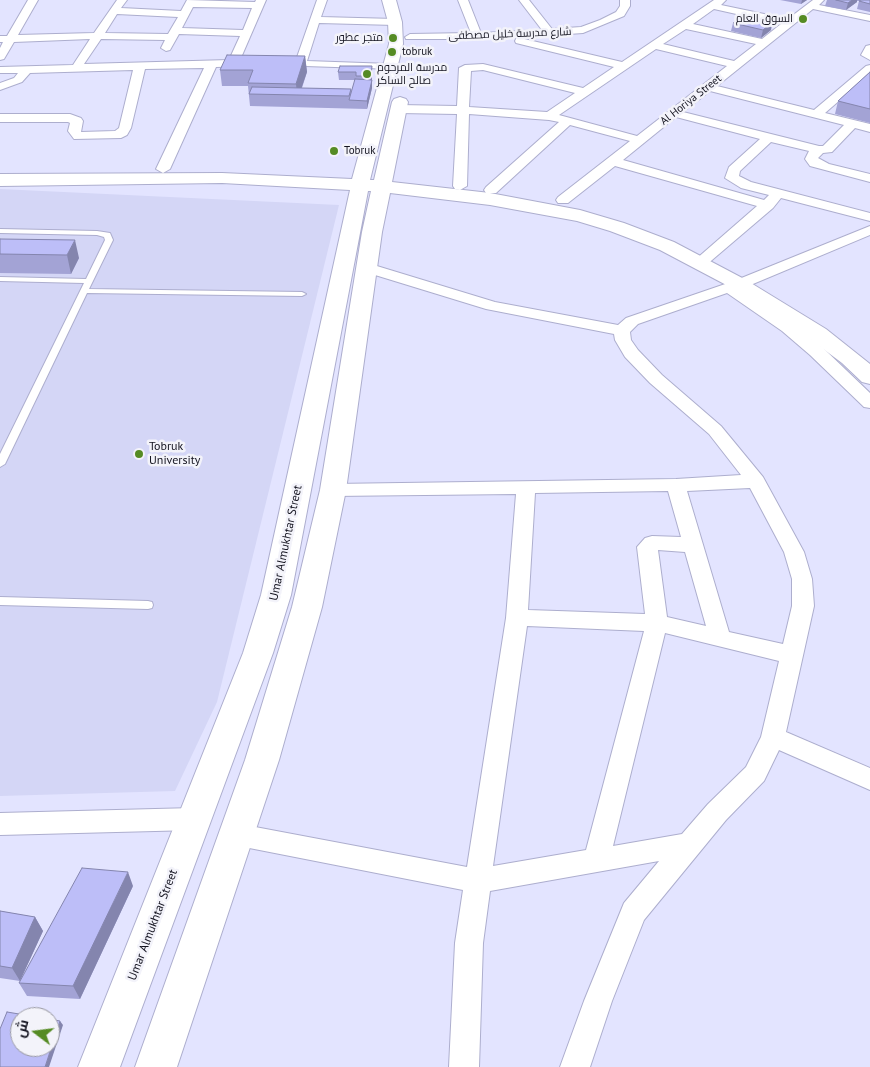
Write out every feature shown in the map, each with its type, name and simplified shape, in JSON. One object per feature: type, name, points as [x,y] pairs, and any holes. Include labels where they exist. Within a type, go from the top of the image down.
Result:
[{"type":"street","points":[[0,57],[9,33],[33,0]]},
{"type":"street","points":[[76,68],[122,0]]},
{"type":"street","points":[[300,64],[322,0]]},
{"type":"street","points":[[463,0],[477,36]]},
{"type":"street","points":[[524,0],[550,33]]},
{"type":"street","name":"شارع مدرسة خليل مصطفى","points":[[316,20],[400,15],[477,36],[550,33],[583,30],[604,22],[620,14],[626,0]]},
{"type":"street","points":[[113,11],[260,3],[233,63]]},
{"type":"street","points":[[549,116],[716,3],[790,23]]},
{"type":"street","points":[[815,3],[870,18]]},
{"type":"street","name":"Al Horiya Street","points":[[563,200],[815,3]]},
{"type":"street","points":[[157,65],[189,6]]},
{"type":"street","name":"Umar Almukhtar Street","points":[[99,1067],[258,652],[276,595],[372,180],[400,15]]},
{"type":"street","name":"Umar Almukhtar Street","points":[[156,1067],[234,834],[262,760],[307,607],[333,490],[367,268],[372,180],[399,109],[400,15]]},
{"type":"street","points":[[684,25],[764,43]]},
{"type":"street","points":[[9,33],[96,36],[246,33]]},
{"type":"street","points":[[496,36],[624,66]]},
{"type":"street","points":[[655,45],[737,64]]},
{"type":"street","points":[[870,48],[867,54],[870,58]]},
{"type":"street","points":[[0,70],[212,63],[391,66]]},
{"type":"street","points":[[163,169],[212,63]]},
{"type":"street","points":[[0,118],[70,118],[77,122],[74,131],[78,136],[117,135],[123,132],[125,128],[140,65]]},
{"type":"street","points":[[460,186],[464,136],[464,71],[470,66],[513,73],[586,92]]},
{"type":"street","points":[[817,114],[870,68]]},
{"type":"street","points":[[0,86],[18,80],[27,69]]},
{"type":"street","points":[[708,87],[870,128]]},
{"type":"street","points":[[399,109],[463,110],[549,116],[640,140]]},
{"type":"street","points":[[674,114],[819,150],[827,149],[852,124]]},
{"type":"street","points":[[491,190],[568,121]]},
{"type":"street","points":[[768,138],[734,170],[732,178],[746,185],[870,217]]},
{"type":"street","points":[[819,150],[812,155],[811,159],[815,163],[870,178]]},
{"type":"street","points":[[613,161],[768,205]]},
{"type":"street","points":[[0,170],[236,168],[460,186],[563,200],[603,210],[653,228],[705,258],[818,334],[870,377]]},
{"type":"street","points":[[0,180],[222,178],[372,180],[580,216],[705,258]]},
{"type":"street","points":[[705,258],[768,205],[778,193]]},
{"type":"street","points":[[622,330],[632,321],[859,242],[870,230]]},
{"type":"street","points":[[367,268],[492,306],[622,330]]},
{"type":"street","points":[[741,283],[837,329],[870,356]]},
{"type":"street","points":[[741,283],[758,307],[809,345],[844,376],[870,403]]},
{"type":"street","points":[[575,1067],[598,1001],[634,912],[716,812],[755,774],[773,737],[803,606],[802,579],[794,552],[756,481],[715,430],[656,380],[631,353],[623,340],[622,330]]},
{"type":"street","points":[[333,490],[676,485],[756,481]]},
{"type":"street","points":[[676,485],[720,637]]},
{"type":"street","points":[[464,1067],[469,943],[517,618],[526,488]]},
{"type":"street","points":[[596,860],[657,623],[648,547],[652,543],[693,545]]},
{"type":"street","points":[[517,618],[657,623],[792,655]]},
{"type":"street","points":[[773,737],[870,779]]},
{"type":"street","points":[[218,755],[262,760]]},
{"type":"street","points":[[0,824],[194,819]]},
{"type":"street","points":[[234,834],[479,881],[689,844]]},
{"type":"lane","points":[[0,231],[97,233],[109,237],[108,244],[0,464]]},
{"type":"lane","points":[[0,279],[90,281]]},
{"type":"lane","points":[[85,291],[302,294]]},
{"type":"lane","points":[[0,601],[148,605]]},
{"type":"shaded area","name":"Tobruk University","points":[[0,189],[339,205],[217,702],[175,791],[0,796]]},
{"type":"building","points":[[836,0],[852,0],[848,3]]},
{"type":"building","points":[[870,0],[870,4],[859,1]]},
{"type":"building","points":[[743,15],[772,22],[763,30],[733,23]]},
{"type":"building","points":[[227,55],[305,56],[296,84],[248,83],[253,70],[220,70]]},
{"type":"building","points":[[340,66],[372,66],[371,76],[356,76],[356,72],[338,72]]},
{"type":"building","points":[[870,72],[870,109],[838,101]]},
{"type":"building","points":[[355,79],[372,80],[367,101],[349,100]]},
{"type":"building","points":[[252,87],[351,89],[349,96],[249,94]]},
{"type":"building","points":[[0,239],[75,240],[67,255],[0,254]]},
{"type":"building","points":[[82,868],[128,872],[73,986],[19,983]]},
{"type":"building","points":[[0,911],[35,917],[12,968],[0,966]]},
{"type":"building","points":[[7,1012],[10,1012],[10,1057],[48,1057],[45,1067],[0,1067],[0,1029]]},
{"type":"place","name":"السوق العام","points":[[803,19]]},
{"type":"place","name":"متجر عطور","points":[[393,38]]},
{"type":"place","name":"tobruk","points":[[392,52]]},
{"type":"place","name":"مدرسة المرحوم صالح الساكر","points":[[367,74]]},
{"type":"place","name":"Tobruk","points":[[334,151]]},
{"type":"place","name":"Tobruk University","points":[[139,454]]}]
